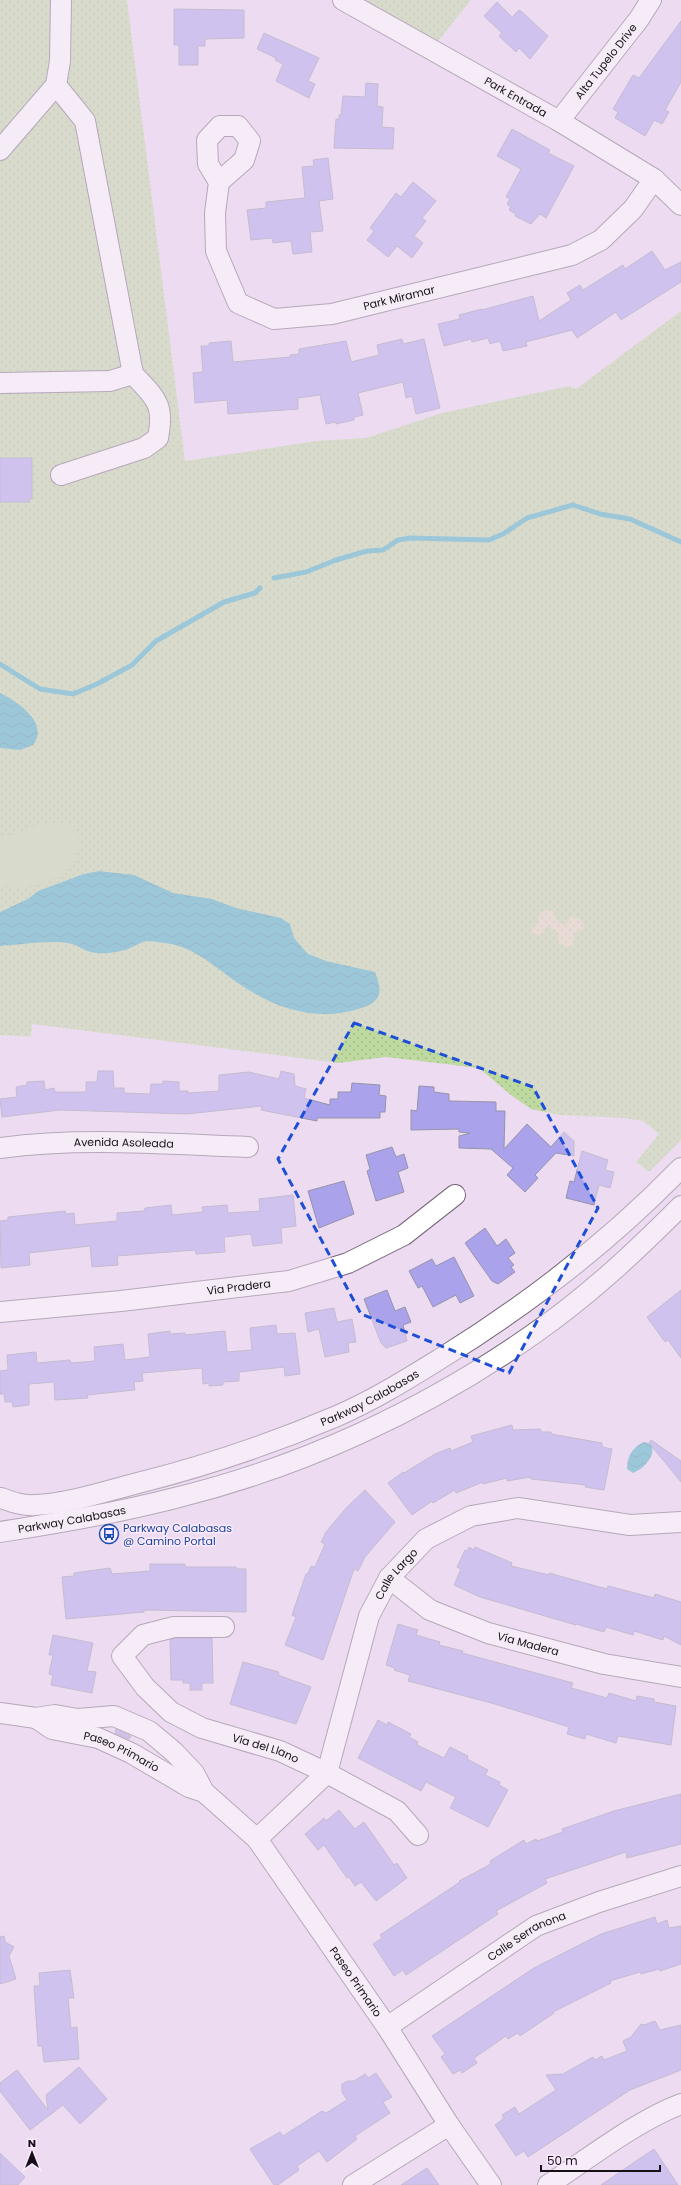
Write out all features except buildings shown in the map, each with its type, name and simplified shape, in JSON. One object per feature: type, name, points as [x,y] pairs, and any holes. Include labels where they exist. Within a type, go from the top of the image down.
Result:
[{"type":"street","points":[[0,150],[56,85],[60,61],[61,0]]},
{"type":"street","name":"Park Entrada","points":[[343,0],[559,121],[654,179],[681,205]]},
{"type":"street","name":"Alta Tupelo Drive","points":[[559,121],[639,19],[651,0]]},
{"type":"street","points":[[56,85],[85,121],[133,374],[158,401],[162,420],[158,438],[144,448],[60,475]]},
{"type":"street","name":"Park Miramar","points":[[219,182],[215,213],[216,251],[238,303],[274,319],[332,314],[572,255],[601,240],[633,209],[654,179]]},
{"type":"street","points":[[0,383],[110,381],[133,374]]},
{"type":"street","name":"Avenida Asoleada","points":[[0,1148],[45,1142],[85,1141],[248,1147]]},
{"type":"street","name":"Parkway Calabasas","points":[[0,1497],[17,1504],[35,1505],[83,1496],[167,1476],[247,1451],[339,1415],[409,1378],[490,1328],[587,1255],[681,1168]]},
{"type":"street","name":"Via Pradera","points":[[0,1312],[289,1281],[348,1263],[404,1235],[455,1195]]},
{"type":"street","name":"Parkway Calabasas","points":[[0,1531],[122,1511],[177,1498],[245,1477],[324,1449],[401,1414],[462,1380],[533,1335],[604,1278],[681,1206]]},
{"type":"street","points":[[0,1497],[4,1509],[0,1531]]},
{"type":"street","name":"Calle Largo","points":[[326,1773],[369,1616],[389,1578],[426,1539],[470,1516],[518,1508],[630,1525],[681,1522]]},
{"type":"street","name":"Vía Madera","points":[[389,1578],[430,1610],[488,1633],[604,1664],[681,1677]]},
{"type":"street","name":"Vía del Llano","points":[[224,1627],[174,1627],[143,1635],[122,1656],[144,1687],[171,1712],[202,1728],[280,1751],[326,1773],[397,1811],[418,1835]]},
{"type":"street","name":"Paseo Primario","points":[[0,1713],[36,1718],[55,1715],[78,1719],[114,1716],[149,1731],[174,1752],[194,1773],[204,1792],[258,1838],[387,2027],[449,2125],[491,2185]]},
{"type":"street","name":"Paseo Primario","points":[[36,1718],[52,1728],[98,1738],[131,1753],[189,1787],[204,1792]]},
{"type":"street","points":[[258,1838],[326,1773]]},
{"type":"street","name":"Calle Serranona","points":[[387,2027],[536,1926],[599,1902],[681,1876]]},
{"type":"street","points":[[548,2185],[634,2129],[667,2109],[681,2104]]},
{"type":"street","points":[[353,2185],[449,2125]]},
{"type":"highlighted area","points":[[354,1023],[533,1087],[598,1208],[509,1373],[361,1314],[278,1159]]},
{"type":"green space","points":[[0,0],[127,0],[185,461],[316,441],[366,438],[442,413],[569,386],[576,389],[681,311],[681,1140],[649,1172],[636,1162],[659,1134],[643,1121],[623,1118],[559,1115],[531,1109],[511,1095],[479,1068],[386,1057],[338,1063],[32,1024],[31,1037],[0,1035]]},
{"type":"green space","points":[[343,0],[471,0],[431,50]]},
{"type":"green space","points":[[64,822],[74,825],[78,841],[76,855],[69,867],[58,876],[45,882],[14,886],[0,884],[0,837],[15,834],[40,824]]},
{"type":"sand","points":[[547,910],[553,911],[558,920],[566,925],[570,917],[574,916],[583,922],[584,929],[574,932],[573,946],[567,947],[558,943],[558,932],[547,926],[541,935],[534,935],[531,930],[538,924],[540,913]]},
{"type":"water","points":[[0,693],[15,701],[35,721],[37,737],[33,745],[20,750],[0,748]]},
{"type":"water","points":[[99,871],[134,875],[173,893],[212,899],[236,908],[281,918],[290,924],[294,938],[308,954],[326,961],[375,972],[380,991],[379,995],[374,1002],[369,1005],[352,1011],[336,1014],[303,1012],[271,1002],[241,985],[208,961],[191,951],[171,944],[147,941],[125,950],[104,953],[94,953],[72,944],[56,942],[0,946],[0,912],[28,899],[38,891],[84,874]]},
{"type":"water","points":[[644,1442],[651,1444],[651,1457],[645,1465],[633,1473],[627,1469],[629,1456],[637,1446]]},
{"type":"waterway","points":[[274,578],[306,572],[336,560],[367,551],[383,550],[398,540],[410,538],[489,540],[503,534],[527,518],[573,505],[600,514],[630,519],[681,542]]},
{"type":"waterway","points":[[0,664],[40,689],[73,694],[97,684],[132,665],[156,641],[224,602],[255,593],[260,588]]},
{"type":"place","name":"Parkway Calabasas @ Camino Portal","points":[[109,1534]]}]
